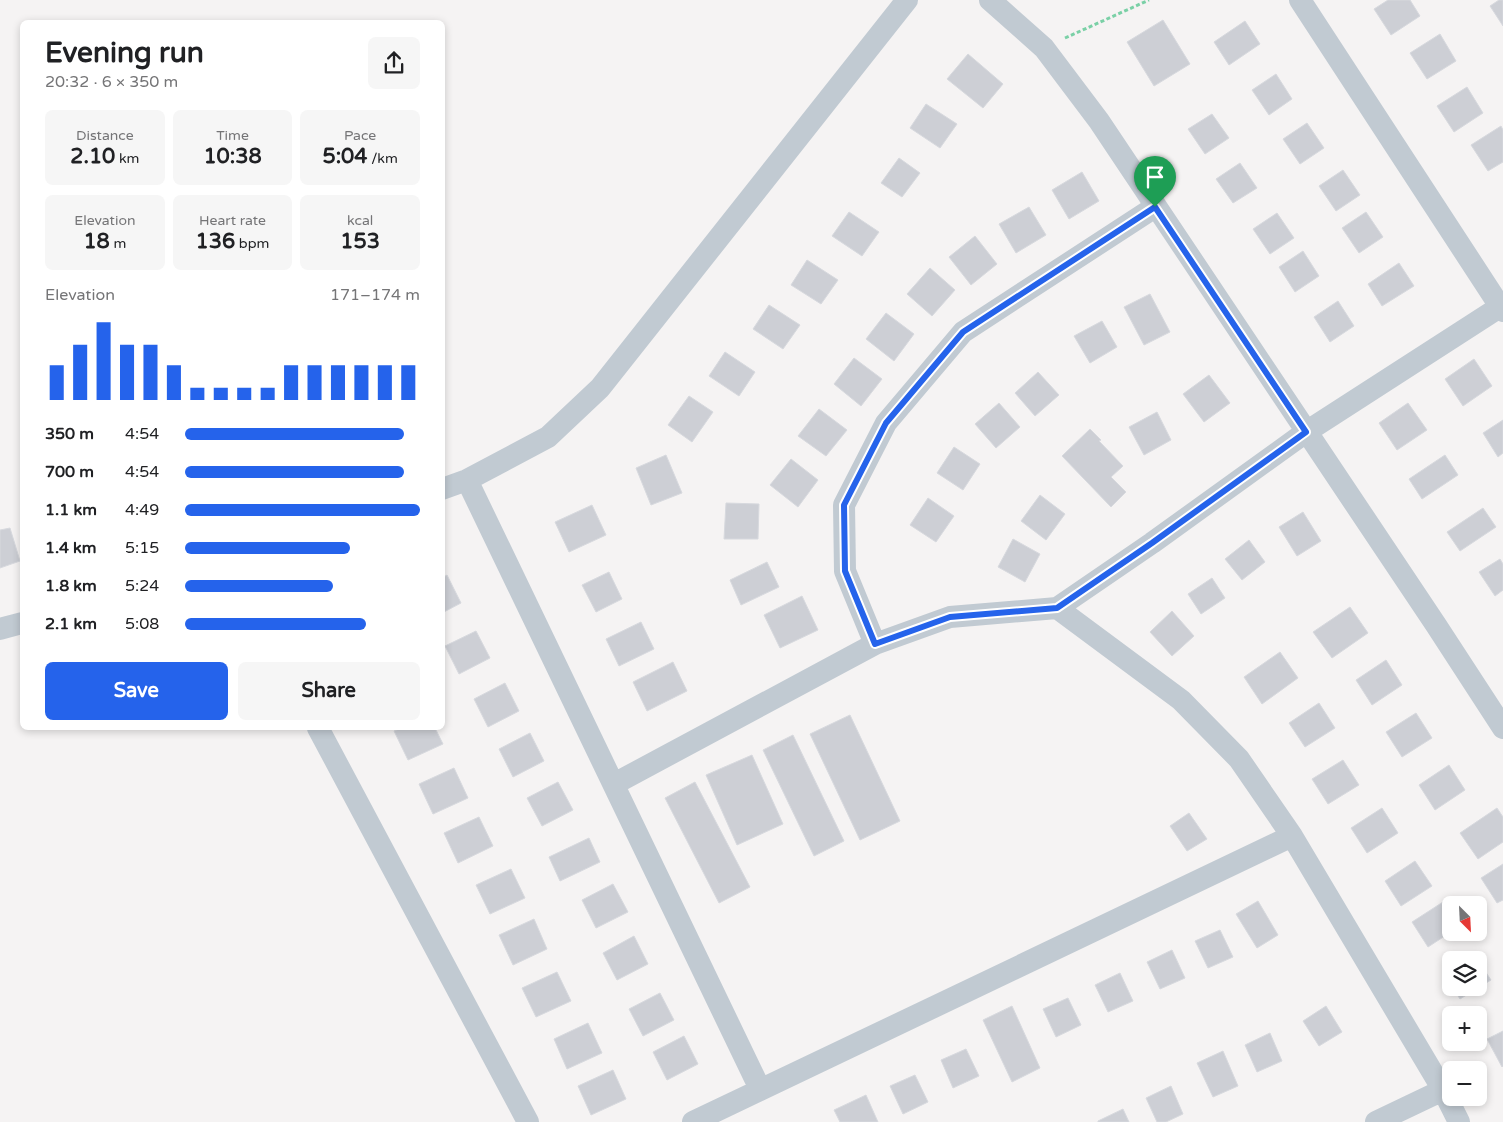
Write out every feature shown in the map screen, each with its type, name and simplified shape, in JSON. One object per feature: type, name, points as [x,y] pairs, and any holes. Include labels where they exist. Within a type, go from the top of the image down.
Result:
[{"type":"street","points":[[445,488],[466,480],[548,437],[600,388],[907,0]]},
{"type":"street","points":[[990,0],[1044,48],[1099,121],[1503,728]]},
{"type":"street","points":[[614,784],[875,644],[950,617],[1057,608],[1152,543],[1306,432],[1502,308],[1300,0]]},
{"type":"street","points":[[875,644],[845,571],[844,505],[886,423],[963,332],[1155,207]]},
{"type":"street","points":[[466,480],[760,1089]]},
{"type":"street","points":[[1057,608],[1181,700],[1239,759],[1292,836],[1442,1088]]},
{"type":"street","points":[[0,629],[20,624]]},
{"type":"street","points":[[319,730],[528,1122]]},
{"type":"street","points":[[693,1122],[1292,836]]},
{"type":"street","points":[[1376,1122],[1442,1090]]},
{"type":"street","points":[[1451,1106],[1459,1122]]},
{"type":"path","points":[[1044,48],[1149,0]]},
{"type":"building","points":[[1388,0],[1410,0],[1420,16],[1391,35],[1374,9]]},
{"type":"building","points":[[1499,0],[1503,0],[1503,26],[1490,6]]},
{"type":"building","points":[[1163,20],[1190,64],[1154,86],[1127,42]]},
{"type":"building","points":[[1245,21],[1260,44],[1229,65],[1214,42]]},
{"type":"building","points":[[1440,34],[1456,61],[1427,79],[1410,53]]},
{"type":"building","points":[[968,54],[1003,84],[983,108],[947,79]]},
{"type":"building","points":[[1276,74],[1292,99],[1269,115],[1252,90]]},
{"type":"building","points":[[1467,87],[1483,113],[1454,132],[1437,106]]},
{"type":"building","points":[[926,104],[957,124],[940,148],[910,128]]},
{"type":"building","points":[[1212,114],[1229,138],[1205,154],[1188,129]]},
{"type":"building","points":[[1307,123],[1324,148],[1300,164],[1283,139]]},
{"type":"building","points":[[1501,126],[1503,130],[1503,162],[1488,171],[1471,145]]},
{"type":"building","points":[[899,158],[920,173],[902,197],[881,183]]},
{"type":"building","points":[[1240,163],[1257,188],[1233,203],[1216,179]]},
{"type":"building","points":[[1343,170],[1360,195],[1336,211],[1319,186]]},
{"type":"building","points":[[1082,172],[1099,201],[1069,219],[1052,190]]},
{"type":"building","points":[[1029,207],[1046,235],[1016,253],[999,224]]},
{"type":"building","points":[[849,212],[879,232],[862,256],[832,236]]},
{"type":"building","points":[[1366,212],[1383,237],[1359,253],[1342,228]]},
{"type":"building","points":[[1277,213],[1294,238],[1270,254],[1253,229]]},
{"type":"building","points":[[975,236],[997,264],[971,285],[949,257]]},
{"type":"building","points":[[1303,251],[1319,276],[1295,292],[1279,267]]},
{"type":"building","points":[[807,260],[838,280],[821,304],[791,285]]},
{"type":"building","points":[[1399,263],[1414,286],[1382,306],[1368,284]]},
{"type":"building","points":[[930,268],[955,290],[932,316],[907,294]]},
{"type":"building","points":[[1150,294],[1170,332],[1144,345],[1124,307]]},
{"type":"building","points":[[1338,301],[1354,326],[1330,342],[1314,317]]},
{"type":"building","points":[[769,305],[800,325],[783,349],[753,329]]},
{"type":"building","points":[[886,313],[914,334],[894,361],[866,339]]},
{"type":"building","points":[[1102,321],[1117,347],[1090,363],[1074,336]]},
{"type":"building","points":[[725,352],[755,372],[739,396],[709,376]]},
{"type":"building","points":[[854,358],[882,379],[861,406],[834,384]]},
{"type":"building","points":[[1474,359],[1492,386],[1463,406],[1445,379]]},
{"type":"building","points":[[1038,372],[1059,395],[1035,416],[1015,393]]},
{"type":"building","points":[[1209,375],[1230,403],[1204,422],[1183,394]]},
{"type":"building","points":[[689,396],[713,412],[692,442],[668,425]]},
{"type":"building","points":[[999,403],[1020,427],[996,448],[975,424]]},
{"type":"building","points":[[1408,403],[1427,430],[1397,450],[1379,423]]},
{"type":"building","points":[[819,409],[847,430],[826,456],[798,436]]},
{"type":"building","points":[[1157,412],[1171,440],[1144,455],[1129,427]]},
{"type":"building","points":[[1503,420],[1503,453],[1498,457],[1483,433]]},
{"type":"building","points":[[1090,429],[1123,466],[1111,477],[1126,492],[1111,507],[1062,456]]},
{"type":"building","points":[[954,447],[980,464],[963,490],[937,473]]},
{"type":"building","points":[[666,455],[682,493],[651,505],[636,468]]},
{"type":"building","points":[[1445,455],[1458,475],[1422,499],[1409,479]]},
{"type":"building","points":[[791,459],[818,480],[798,507],[770,485]]},
{"type":"building","points":[[1040,495],[1065,514],[1046,540],[1021,521]]},
{"type":"building","points":[[928,498],[954,516],[936,542],[910,525]]},
{"type":"building","points":[[726,503],[759,504],[758,539],[724,539]]},
{"type":"building","points":[[592,505],[606,535],[569,552],[555,522]]},
{"type":"building","points":[[1483,508],[1496,527],[1460,551],[1447,532]]},
{"type":"building","points":[[1303,512],[1321,541],[1297,556],[1279,527]]},
{"type":"building","points":[[10,528],[20,561],[0,568],[0,530]]},
{"type":"building","points":[[1013,539],[1040,554],[1025,582],[998,567]]},
{"type":"building","points":[[1249,540],[1265,562],[1242,580],[1225,559]]},
{"type":"building","points":[[1500,559],[1503,564],[1503,590],[1495,596],[1479,572]]},
{"type":"building","points":[[767,562],[779,587],[741,605],[730,580]]},
{"type":"building","points":[[609,572],[622,599],[596,612],[582,585]]},
{"type":"building","points":[[447,575],[461,603],[445,611],[445,576]]},
{"type":"building","points":[[1212,578],[1225,598],[1201,614],[1188,594]]},
{"type":"building","points":[[802,596],[818,630],[780,648],[764,615]]},
{"type":"building","points":[[1350,607],[1368,633],[1332,658],[1313,632]]},
{"type":"building","points":[[1172,611],[1194,636],[1172,656],[1150,632]]},
{"type":"building","points":[[641,622],[654,649],[619,666],[606,639]]},
{"type":"building","points":[[476,631],[490,658],[459,674],[445,646]]},
{"type":"building","points":[[1280,652],[1298,678],[1262,704],[1244,677]]},
{"type":"building","points":[[1386,660],[1402,685],[1372,705],[1356,680]]},
{"type":"building","points":[[673,662],[687,691],[647,711],[633,682]]},
{"type":"building","points":[[505,683],[519,711],[488,727],[474,699]]},
{"type":"building","points":[[1319,703],[1335,728],[1305,747],[1289,723]]},
{"type":"building","points":[[1416,713],[1432,738],[1402,757],[1386,732]]},
{"type":"building","points":[[850,715],[900,821],[860,840],[810,734]]},
{"type":"building","points":[[436,730],[443,744],[408,760],[394,731]]},
{"type":"building","points":[[530,733],[544,761],[513,777],[499,749]]},
{"type":"building","points":[[793,735],[844,841],[814,856],[763,750]]},
{"type":"building","points":[[752,755],[783,824],[737,845],[706,775]]},
{"type":"building","points":[[1343,760],[1359,785],[1328,804],[1312,779]]},
{"type":"building","points":[[1449,765],[1465,790],[1435,810],[1419,785]]},
{"type":"building","points":[[454,768],[468,798],[433,814],[419,784]]},
{"type":"building","points":[[558,782],[573,810],[542,826],[527,798]]},
{"type":"building","points":[[695,782],[750,887],[719,903],[665,798]]},
{"type":"building","points":[[1382,808],[1398,833],[1367,853],[1351,828]]},
{"type":"building","points":[[1497,808],[1503,817],[1503,842],[1478,859],[1460,833]]},
{"type":"building","points":[[1189,813],[1207,839],[1187,851],[1170,826]]},
{"type":"building","points":[[479,817],[493,846],[458,863],[444,833]]},
{"type":"building","points":[[589,838],[600,862],[560,881],[549,857]]},
{"type":"building","points":[[1415,861],[1432,886],[1401,906],[1385,881]]},
{"type":"building","points":[[1503,864],[1503,900],[1497,903],[1481,878]]},
{"type":"building","points":[[511,869],[525,898],[490,914],[476,885]]},
{"type":"building","points":[[613,884],[628,912],[596,928],[582,900]]},
{"type":"building","points":[[1258,901],[1278,935],[1257,948],[1236,914]]},
{"type":"building","points":[[1442,903],[1442,938],[1428,947],[1412,922]]},
{"type":"building","points":[[534,919],[547,949],[513,965],[499,935]]},
{"type":"building","points":[[1220,930],[1233,957],[1208,968],[1195,941]]},
{"type":"building","points":[[634,936],[648,964],[617,980],[603,953]]},
{"type":"building","points":[[1172,950],[1185,978],[1160,989],[1147,962]]},
{"type":"building","points":[[557,972],[571,1001],[536,1017],[522,988]]},
{"type":"building","points":[[1120,973],[1133,1001],[1108,1012],[1095,985]]},
{"type":"building","points":[[1487,974],[1491,980],[1487,982]]},
{"type":"building","points":[[660,993],[674,1020],[643,1036],[629,1009]]},
{"type":"building","points":[[1068,998],[1081,1025],[1056,1037],[1043,1009]]},
{"type":"building","points":[[1012,1006],[1040,1068],[1012,1082],[983,1020]]},
{"type":"building","points":[[1326,1006],[1342,1032],[1319,1046],[1303,1021]]},
{"type":"building","points":[[588,1023],[602,1053],[567,1069],[554,1039]]},
{"type":"building","points":[[1503,1031],[1502,1067],[1487,1039]]},
{"type":"building","points":[[1270,1033],[1282,1061],[1257,1072],[1245,1045]]},
{"type":"building","points":[[684,1036],[698,1064],[667,1080],[653,1052]]},
{"type":"building","points":[[966,1049],[979,1076],[953,1088],[941,1060]]},
{"type":"building","points":[[1223,1051],[1238,1086],[1213,1097],[1197,1063]]},
{"type":"building","points":[[613,1070],[626,1099],[591,1115],[578,1086]]},
{"type":"building","points":[[915,1075],[928,1102],[903,1114],[890,1086]]},
{"type":"building","points":[[1171,1086],[1183,1114],[1166,1122],[1157,1122],[1146,1098]]},
{"type":"building","points":[[866,1095],[878,1122],[840,1122],[834,1110]]},
{"type":"building","points":[[1123,1109],[1129,1122],[1098,1122],[1098,1121]]},
{"type":"route","points":[[1155,207],[1306,432],[1152,543],[1057,608],[950,617],[875,644],[845,571],[844,505],[886,423],[963,332],[1155,207]]}]
